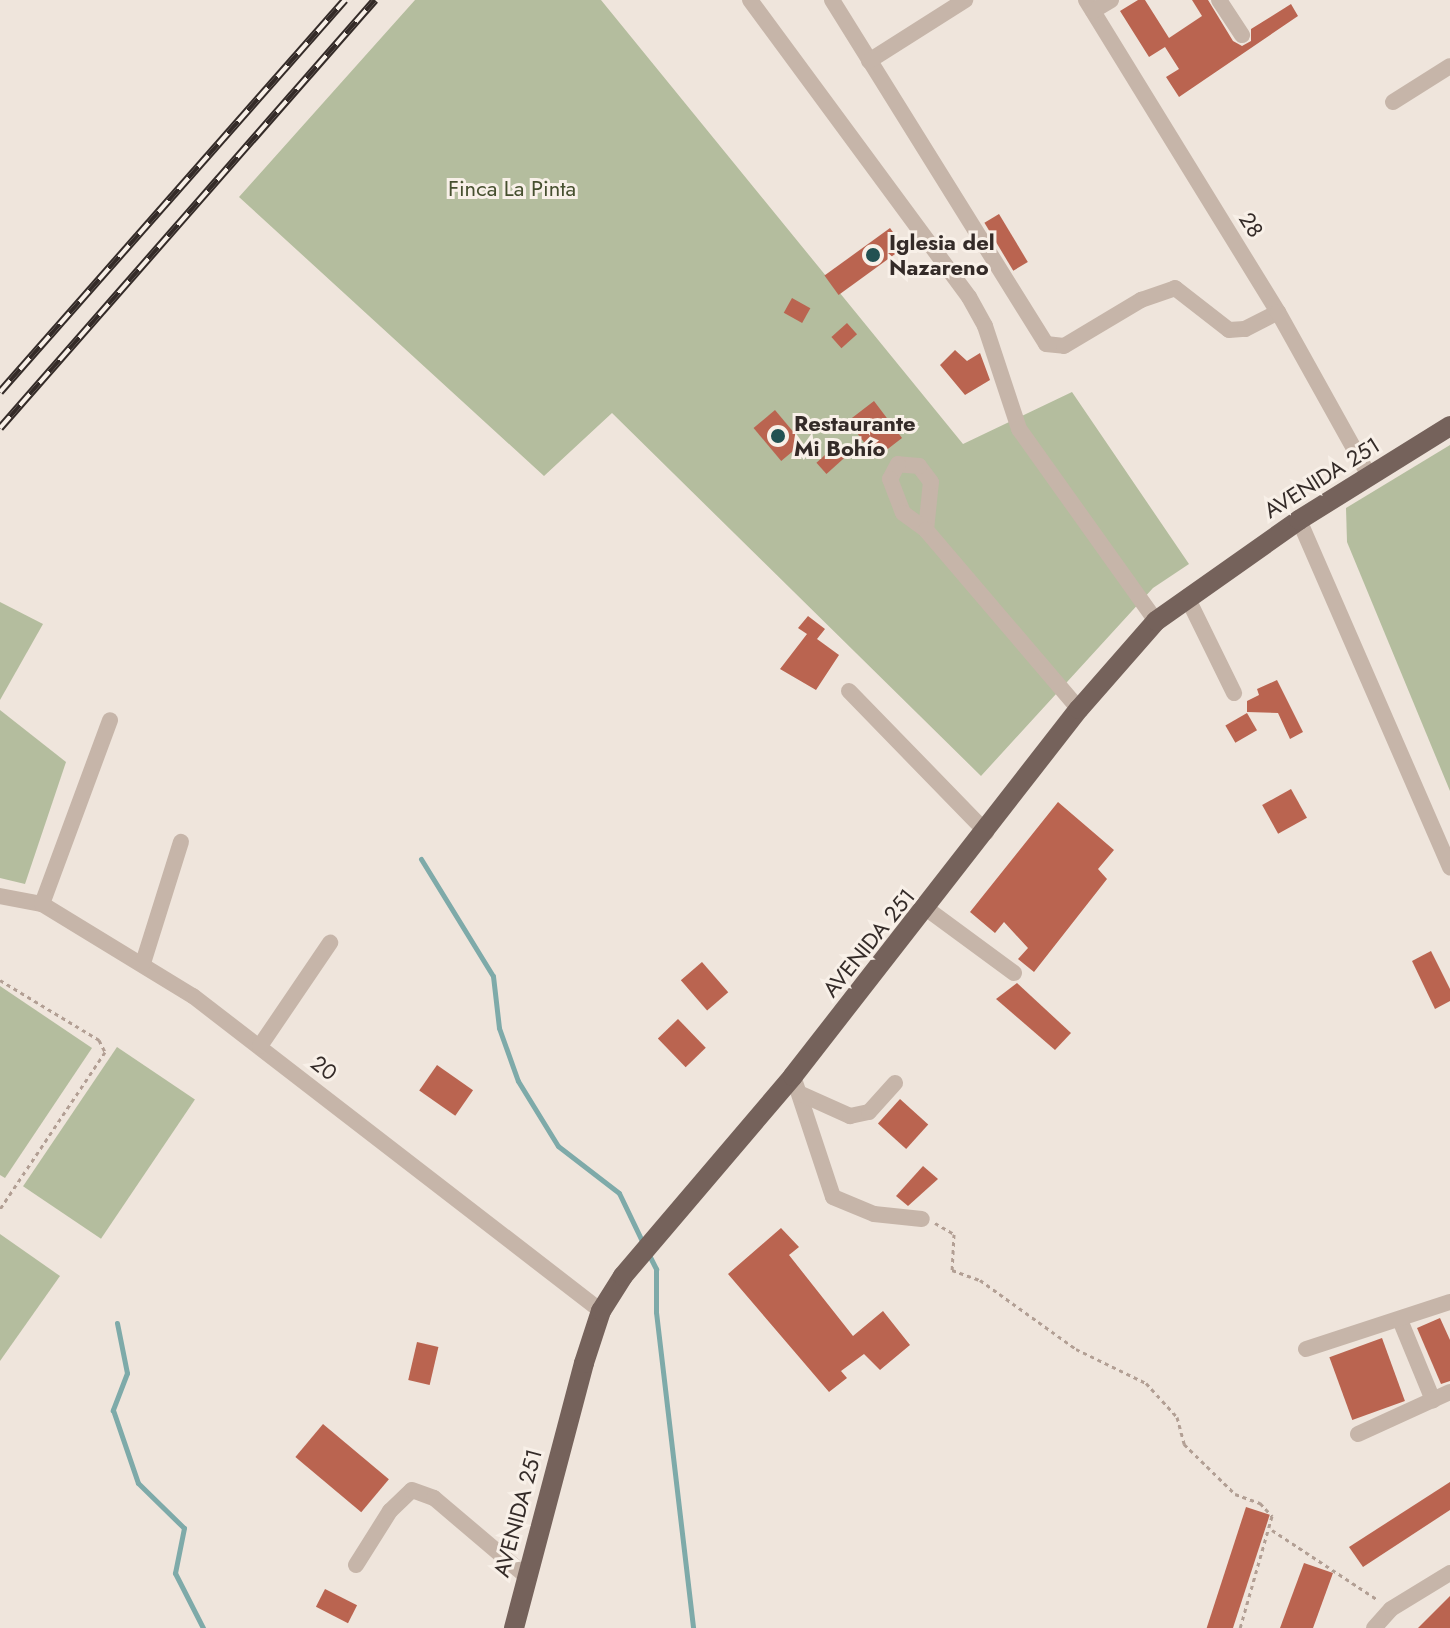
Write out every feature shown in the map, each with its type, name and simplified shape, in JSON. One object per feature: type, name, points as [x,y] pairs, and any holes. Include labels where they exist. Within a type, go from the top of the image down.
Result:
[{"type":"main road","name":"AVENIDA 251","points":[[514,1628],[601,1311],[623,1276],[684,1201],[797,1085],[1079,709],[1156,621],[1299,520],[1450,426]]},
{"type":"street","points":[[750,0],[969,297],[985,326],[1019,429],[1156,621]]},
{"type":"street","points":[[832,0],[1046,344],[1064,346],[1141,300],[1175,288],[1229,330],[1245,329],[1278,312]]},
{"type":"street","points":[[869,61],[965,0]]},
{"type":"street","points":[[1089,6],[1111,0]]},
{"type":"street","points":[[1219,0],[1242,35]]},
{"type":"street","name":"28","points":[[1089,6],[1278,312],[1370,477]]},
{"type":"street","points":[[1393,102],[1450,66]]},
{"type":"street","points":[[1299,520],[1450,868]]},
{"type":"street","points":[[926,530],[1079,709]]},
{"type":"street","points":[[1187,597],[1234,693]]},
{"type":"street","points":[[849,691],[986,832]]},
{"type":"street","points":[[42,904],[110,720]]},
{"type":"street","points":[[143,963],[181,842]]},
{"type":"street","name":"20","points":[[0,896],[42,904],[143,963],[260,1046],[601,1311]]},
{"type":"street","points":[[927,909],[1014,973]]},
{"type":"street","points":[[260,1046],[330,943]]},
{"type":"street","points":[[797,1085],[850,1116],[869,1112],[895,1083]]},
{"type":"street","points":[[797,1085],[815,1153],[833,1197],[874,1214],[922,1219]]},
{"type":"street","points":[[1306,1349],[1450,1302]]},
{"type":"street","points":[[1400,1320],[1433,1400]]},
{"type":"street","points":[[1358,1434],[1450,1392]]},
{"type":"street","points":[[356,1565],[390,1511],[412,1490],[434,1498],[527,1577]]},
{"type":"street","points":[[1374,1628],[1391,1609],[1450,1573]]},
{"type":"path","points":[[0,980],[99,1040],[105,1052],[0,1209]]},
{"type":"path","points":[[922,1219],[954,1234],[952,1270],[980,1280],[1076,1349],[1146,1383],[1177,1417],[1184,1444],[1235,1494],[1260,1503],[1272,1516],[1272,1530],[1240,1628]]},
{"type":"path","points":[[1272,1530],[1391,1609]]},
{"type":"green space","name":"Finca La Pinta","points":[[415,0],[601,0],[963,444],[1072,392],[1189,564],[1153,588],[981,776],[612,413],[544,476],[239,197]]},
{"type":"green space","points":[[1450,445],[1450,791],[1347,542],[1346,508]]},
{"type":"green space","points":[[0,602],[43,624],[0,700]]},
{"type":"green space","points":[[0,710],[66,762],[25,884],[0,878]]},
{"type":"green space","points":[[0,986],[92,1048],[5,1178],[0,1175]]},
{"type":"green space","points":[[117,1047],[195,1100],[101,1239],[23,1186]]},
{"type":"green space","points":[[0,1234],[60,1276],[0,1361]]},
{"type":"building","points":[[1138,0],[1145,0],[1169,38],[1202,16],[1192,0],[1208,0],[1233,41],[1242,46],[1251,41],[1251,29],[1291,4],[1298,16],[1179,97],[1166,77],[1179,69],[1165,47],[1149,57],[1120,11]]},
{"type":"building","points":[[999,214],[1028,262],[1013,271],[984,223]]},
{"type":"building","name":"Iglesia del Nazareno","points":[[890,228],[904,247],[839,295],[824,276]]},
{"type":"building","points":[[792,298],[810,308],[802,323],[784,313]]},
{"type":"building","points":[[847,323],[857,334],[841,348],[831,337]]},
{"type":"building","points":[[955,350],[967,361],[980,353],[990,380],[965,395],[940,365]]},
{"type":"building","points":[[874,401],[902,438],[880,455],[876,449],[872,453],[848,421]]},
{"type":"building","name":"Restaurante Mi Bohío","points":[[775,410],[803,443],[781,461],[754,428]]},
{"type":"building","points":[[835,446],[845,457],[826,474],[816,463]]},
{"type":"building","points":[[808,616],[825,629],[817,639],[839,655],[816,690],[780,669],[807,634],[798,628]]},
{"type":"building","points":[[1277,680],[1303,732],[1290,739],[1278,713],[1247,712],[1247,701],[1259,695],[1257,689]]},
{"type":"building","points":[[1247,713],[1257,730],[1235,743],[1225,726]]},
{"type":"building","points":[[1291,789],[1307,818],[1278,834],[1262,805]]},
{"type":"building","points":[[1058,802],[1114,850],[1098,869],[1107,879],[1034,972],[1018,959],[1028,948],[1004,922],[995,933],[970,912]]},
{"type":"building","points":[[1431,951],[1450,989],[1450,1001],[1435,1009],[1412,961]]},
{"type":"building","points":[[702,962],[728,992],[707,1011],[681,980]]},
{"type":"building","points":[[1017,983],[1071,1033],[1055,1050],[996,999]]},
{"type":"building","points":[[678,1019],[706,1048],[686,1067],[658,1038]]},
{"type":"building","points":[[437,1065],[473,1090],[455,1116],[419,1090]]},
{"type":"building","points":[[900,1099],[928,1124],[906,1149],[878,1124]]},
{"type":"building","points":[[923,1166],[938,1179],[908,1206],[896,1196]]},
{"type":"building","points":[[781,1228],[799,1247],[789,1255],[853,1336],[883,1311],[910,1345],[880,1370],[864,1354],[841,1371],[847,1378],[829,1392],[728,1274]]},
{"type":"building","points":[[1440,1318],[1450,1340],[1450,1381],[1441,1384],[1417,1328]]},
{"type":"building","points":[[1382,1338],[1405,1401],[1352,1420],[1329,1357]]},
{"type":"building","points":[[417,1342],[438,1347],[430,1385],[408,1380]]},
{"type":"building","points":[[323,1424],[389,1479],[361,1512],[295,1457]]},
{"type":"building","points":[[1450,1482],[1450,1510],[1363,1567],[1349,1547]]},
{"type":"building","points":[[1246,1507],[1270,1515],[1233,1628],[1207,1628]]},
{"type":"building","points":[[1304,1563],[1333,1573],[1313,1628],[1280,1628]]},
{"type":"building","points":[[325,1589],[357,1605],[348,1623],[316,1607]]},
{"type":"building","points":[[1450,1596],[1450,1628],[1418,1628]]},
{"type":"waterway","points":[[421,859],[493,976],[499,1028],[518,1081],[558,1146],[619,1193],[643,1243]]},
{"type":"waterway","points":[[649,1255],[656,1269],[656,1312],[693,1628]]},
{"type":"waterway","points":[[117,1323],[127,1373],[113,1410],[138,1483],[184,1528],[175,1573],[203,1628]]},
{"type":"railway","points":[[0,392],[345,0]]},
{"type":"railway","points":[[0,428],[375,0]]},
{"type":"place","name":"Iglesia del Nazareno","points":[[873,255]]},
{"type":"place","name":"Restaurante Mi Bohío","points":[[778,436]]}]
